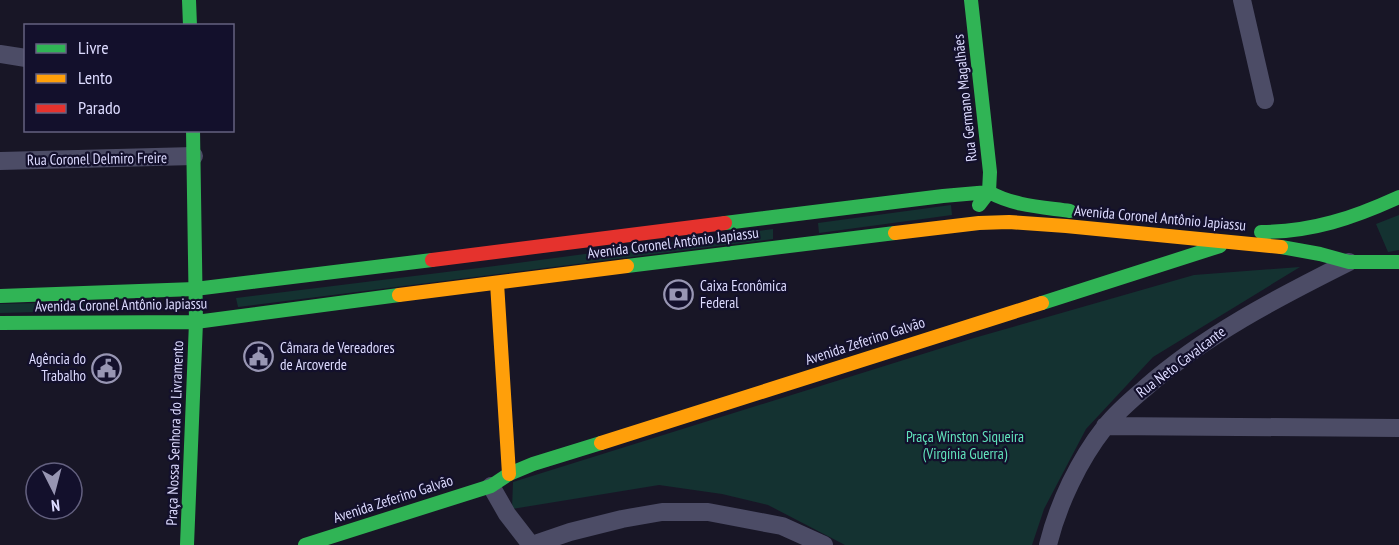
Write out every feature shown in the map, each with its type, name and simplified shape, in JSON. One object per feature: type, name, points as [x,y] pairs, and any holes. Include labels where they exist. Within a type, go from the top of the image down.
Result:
[{"type":"street","points":[[189,0],[190,24]]},
{"type":"street","name":"Rua Germano Magalhães","points":[[971,0],[990,172],[988,192]]},
{"type":"street","points":[[1242,0],[1265,100]]},
{"type":"street","points":[[0,54],[24,58]]},
{"type":"street","name":"Praça Nossa Senhora do Livramento","points":[[187,545],[196,322],[193,132]]},
{"type":"street","name":"Rua Coronel Delmiro Freire","points":[[0,161],[194,156]]},
{"type":"street","points":[[948,226],[969,215],[978,207],[988,192],[998,199],[1012,203],[1080,212]]},
{"type":"street","name":"Avenida Coronel Antônio Japiassu","points":[[0,323],[196,322],[497,283],[800,229],[943,196],[988,192]]},
{"type":"street","points":[[1185,224],[1289,232],[1332,224],[1399,197]]},
{"type":"street","name":"Avenida Coronel Antônio Japiassu","points":[[0,296],[195,289],[800,229],[948,226],[1009,222],[1285,247],[1349,262],[1399,262]]},
{"type":"street","name":"Avenida Zeferino Galvão","points":[[305,545],[491,486],[509,474],[556,457],[1231,242]]},
{"type":"street","name":"Rua Neto Cavalcante","points":[[1048,545],[1068,489],[1080,464],[1105,426],[1131,400],[1160,374],[1224,329],[1349,262]]},
{"type":"street","points":[[497,283],[509,474]]},
{"type":"street","points":[[1105,426],[1399,428]]},
{"type":"street","points":[[491,486],[507,514],[532,545],[570,532],[662,512],[708,512],[782,526],[824,545]]},
{"type":"green space","points":[[951,205],[952,215],[819,233],[818,223]]},
{"type":"green space","points":[[1399,215],[1399,250],[1388,252],[1376,224]]},
{"type":"green space","points":[[773,229],[773,239],[238,307],[236,298],[487,267]]},
{"type":"green space","name":"Praça Winston Siqueira (Virgínia Guerra)","points":[[1300,267],[1153,357],[1086,429],[1044,509],[1032,545],[845,545],[768,505],[722,494],[659,485],[512,509],[513,482],[974,338],[1194,275]]},
{"type":"green space","points":[[114,301],[113,310],[0,313],[0,304]]},
{"type":"traffic: fast","points":[[189,0],[190,24]]},
{"type":"traffic: fast","points":[[971,0],[990,172],[989,192],[979,205]]},
{"type":"traffic: fast","points":[[187,545],[196,322],[193,132]]},
{"type":"traffic: fast","points":[[989,192],[1018,203],[1070,211]]},
{"type":"traffic: fast","points":[[725,223],[989,192]]},
{"type":"traffic: fast","points":[[1261,232],[1298,229],[1332,222],[1399,197]]},
{"type":"traffic: fast","points":[[627,266],[895,233]]},
{"type":"traffic: fast","points":[[1042,303],[1220,246]]},
{"type":"traffic: fast","points":[[1281,247],[1349,262],[1399,262]]},
{"type":"traffic: fast","points":[[0,296],[195,289],[432,260]]},
{"type":"traffic: fast","points":[[0,323],[196,322],[399,295]]},
{"type":"traffic: fast","points":[[305,545],[491,486],[509,474],[533,464],[601,443]]},
{"type":"traffic: slow","points":[[895,233],[979,223],[1009,222],[1281,247]]},
{"type":"traffic: slow","points":[[399,295],[627,266]]},
{"type":"traffic: slow","points":[[497,283],[509,474]]},
{"type":"traffic: slow","points":[[601,443],[1042,303]]},
{"type":"traffic: jam","points":[[432,260],[725,223]]},
{"type":"place","name":"Caixa Econômica Federal","points":[[679,295]]},
{"type":"place","name":"Câmara de Vereadores de Arcoverde","points":[[259,357]]},
{"type":"place","name":"Agência do Trabalho","points":[[107,368]]}]
